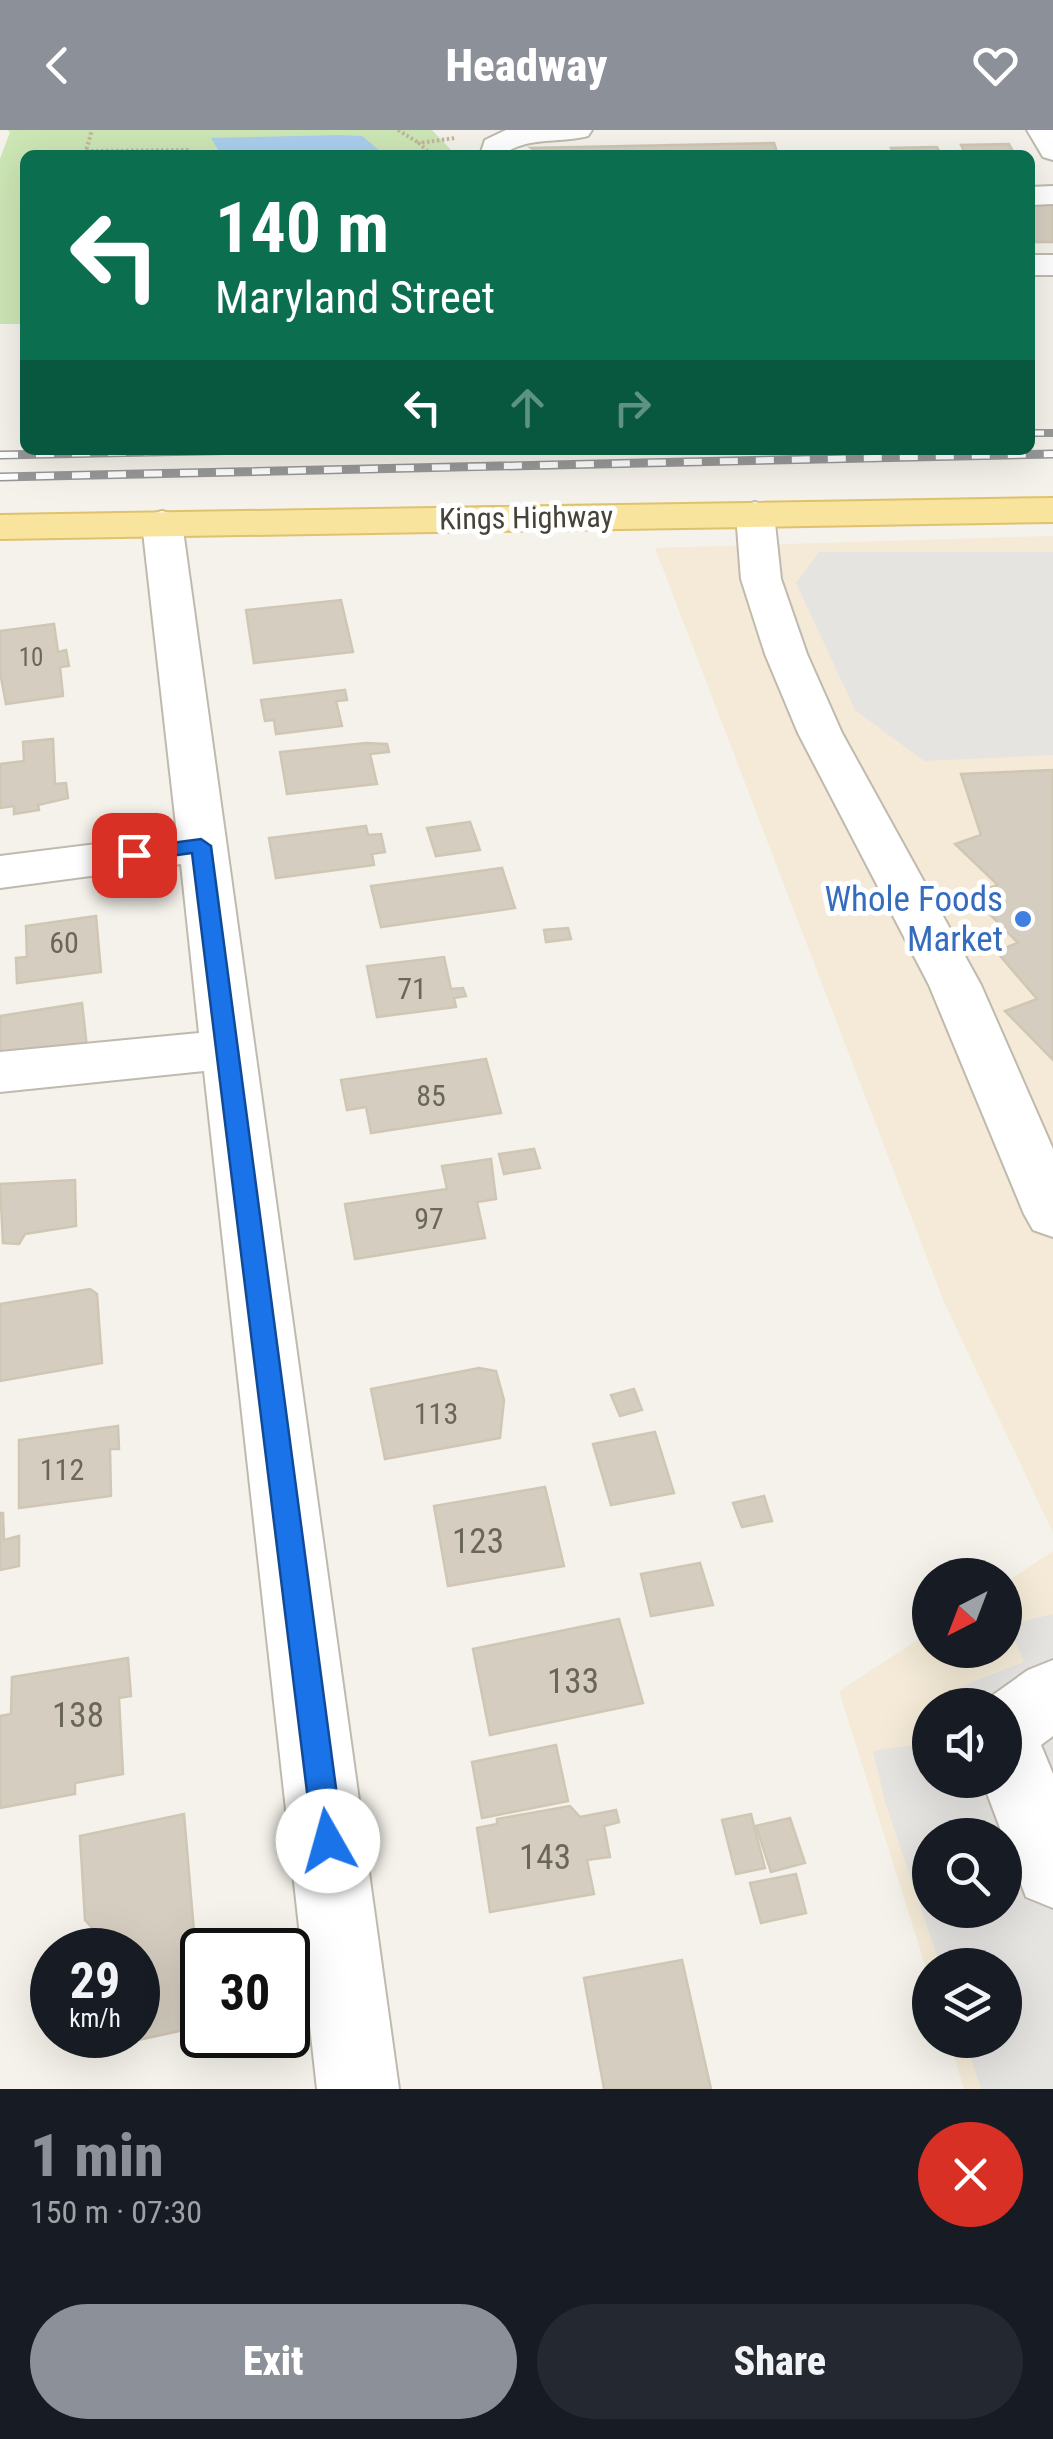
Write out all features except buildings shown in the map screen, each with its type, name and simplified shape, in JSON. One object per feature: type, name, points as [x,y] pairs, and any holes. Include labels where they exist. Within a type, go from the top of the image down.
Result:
[{"type":"main road","name":"Kings Highway","points":[[0,526],[1053,510]]},
{"type":"street","points":[[495,150],[501,140],[528,132],[578,130]]},
{"type":"street","points":[[1041,130],[1053,151]]},
{"type":"street","points":[[755,514],[762,579],[776,631],[820,733],[955,985],[1053,1214]]},
{"type":"street","points":[[162,523],[358,2089]]},
{"type":"street","points":[[0,872],[201,846]]},
{"type":"street","points":[[0,1072],[227,1049]]},
{"type":"street","points":[[1022,1716],[1053,1694]]},
{"type":"street","points":[[1022,1789],[1053,1870]]},
{"type":"path","points":[[398,130],[418,142]]},
{"type":"shaded area","points":[[1053,536],[1053,1533],[944,1302],[655,548]]},
{"type":"shaded area","points":[[819,552],[1053,552],[1053,755],[924,761],[855,710],[796,583]]},
{"type":"shaded area","points":[[1053,1551],[1053,2089],[964,2089],[955,2058],[1022,2058],[1022,1948],[920,1948],[913,1928],[1022,1928],[1022,1818],[912,1818],[912,1924],[839,1691],[912,1644],[912,1668],[1022,1668],[1022,1572]]},
{"type":"shaded area","points":[[1053,1614],[1053,2089],[981,2089],[971,2058],[1022,2058],[1022,1948],[934,1948],[928,1928],[1022,1928],[1022,1818],[912,1818],[912,1882],[885,1802],[873,1751],[912,1745],[912,1798],[1022,1798],[1022,1688],[961,1688],[1008,1668],[1022,1668],[1022,1622]]},
{"type":"green space","points":[[7,130],[432,130],[451,150],[20,150],[20,324],[0,324],[0,159],[10,132]]},
{"type":"water","points":[[362,136],[379,150],[218,150],[211,138]]},
{"type":"railway","points":[[1035,433],[1053,433]]},
{"type":"railway","points":[[1035,454],[1053,454]]},
{"type":"railway","points":[[0,455],[20,455]]},
{"type":"railway","points":[[0,477],[1007,455]]},
{"type":"place","name":"Whole Foods Market","points":[[1023,919]]},
{"type":"route","points":[[134,855],[201,846],[328,1841]]}]
